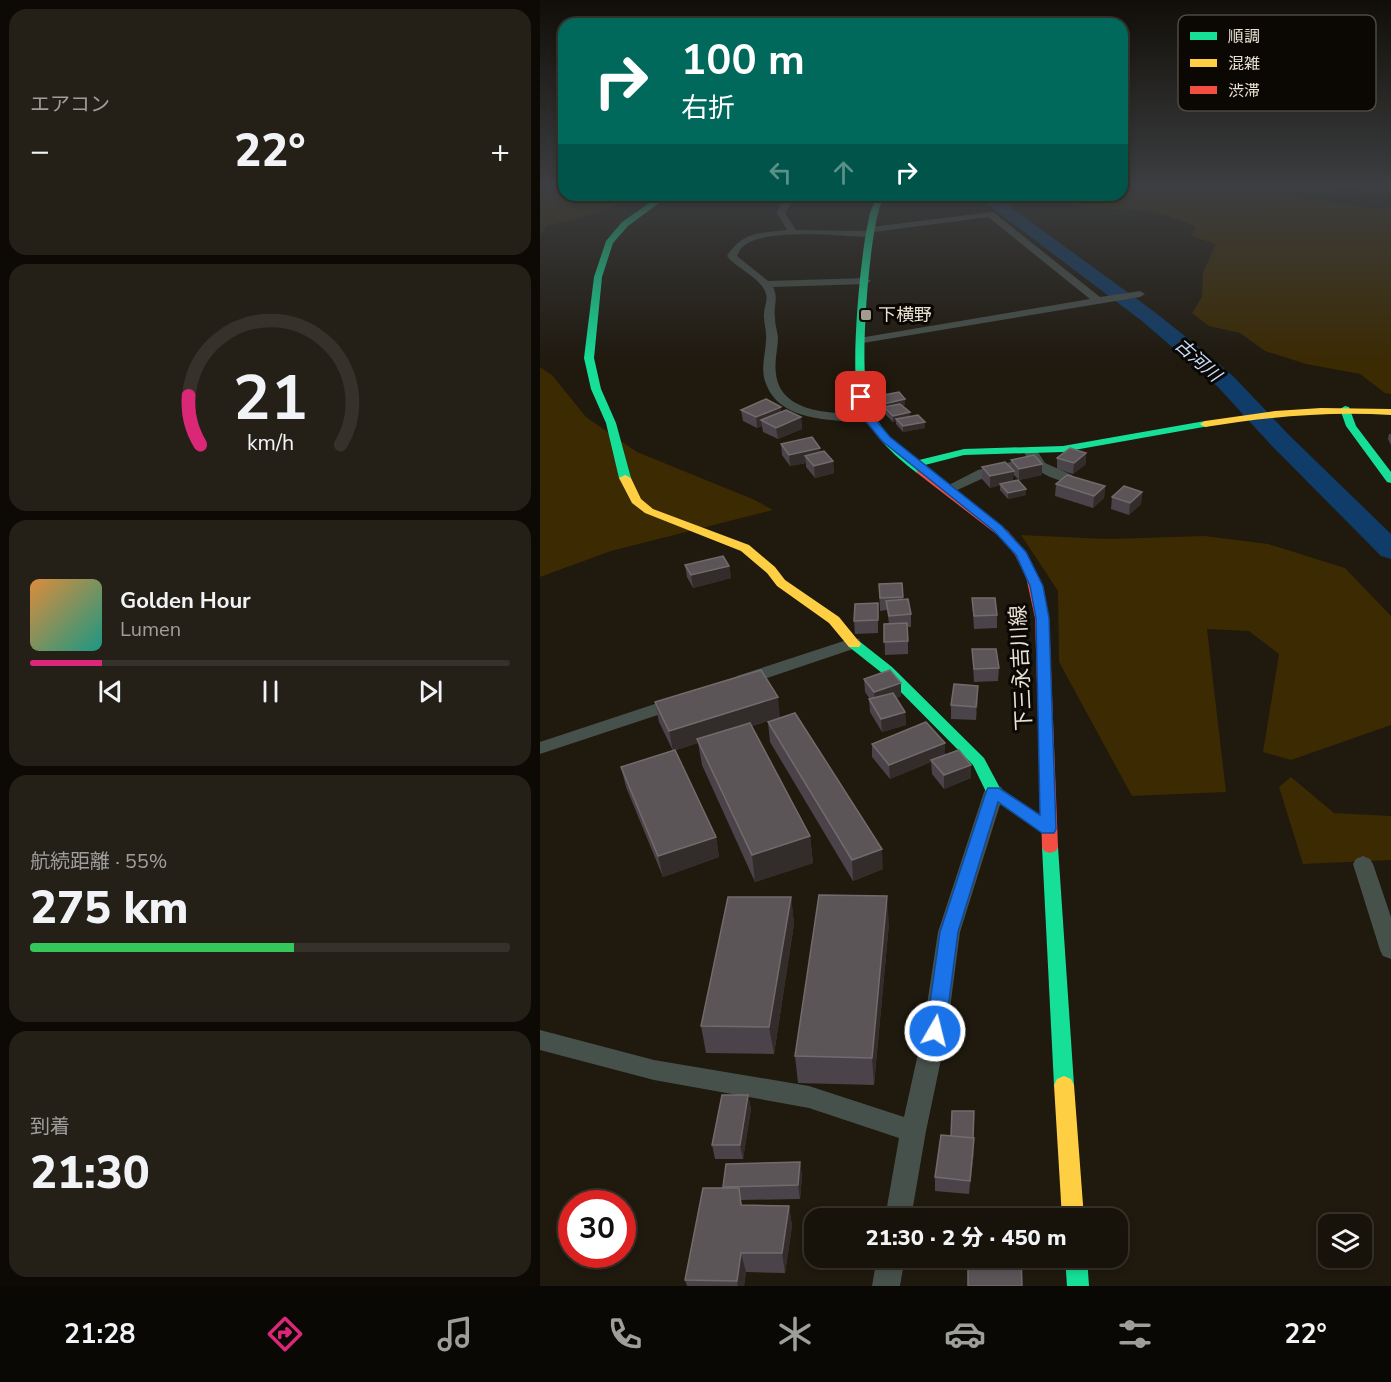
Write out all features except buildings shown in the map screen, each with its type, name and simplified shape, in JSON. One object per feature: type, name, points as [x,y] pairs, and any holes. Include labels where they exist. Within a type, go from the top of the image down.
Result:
[{"type":"street","points":[[609,244],[598,277],[589,358],[596,389],[611,423],[626,482],[636,501],[649,511],[745,548],[771,570],[781,583],[834,620],[854,643],[887,670],[979,762],[994,792],[1048,829]]},
{"type":"street","points":[[739,244],[732,256],[736,263],[765,284],[772,295],[769,316],[772,336],[768,352],[771,381],[777,394],[788,403],[812,414],[869,418]]},
{"type":"street","name":"下三永吉川線","points":[[870,244],[862,340],[861,397],[869,418],[874,427],[914,464],[998,529],[1021,554],[1036,586],[1042,618],[1048,829],[1072,1208]]},
{"type":"street","points":[[1028,244],[1099,300]]},
{"type":"street","points":[[765,284],[866,281]]},
{"type":"street","points":[[862,340],[1140,294]]},
{"type":"street","points":[[1346,409],[1352,426],[1391,480]]},
{"type":"street","points":[[948,489],[983,473],[1032,456],[1074,448],[1284,413],[1346,409],[1391,411]]},
{"type":"street","points":[[914,464],[971,451],[1032,456],[1046,470],[1067,478]]},
{"type":"street","points":[[730,684],[854,643]]},
{"type":"street","points":[[540,748],[697,696]]},
{"type":"street","points":[[900,1208],[913,1131],[935,1031],[949,932],[994,792]]},
{"type":"street","points":[[1363,864],[1391,950]]},
{"type":"street","points":[[540,1040],[654,1070],[809,1097],[913,1131]]},
{"type":"street","points":[[886,1286],[889,1268]]},
{"type":"street","points":[[1077,1268],[1078,1286]]},
{"type":"shaded area","points":[[1216,244],[1391,244],[1391,394],[1385,393],[1360,374],[1306,364],[1265,351],[1240,333],[1209,326],[1192,313],[1202,297],[1203,272]]},
{"type":"shaded area","points":[[540,367],[552,375],[586,417],[637,452],[755,500],[773,510],[611,551],[540,577]]},
{"type":"shaded area","points":[[1021,535],[1107,539],[1205,536],[1268,544],[1345,568],[1391,616],[1391,725],[1291,760],[1263,752],[1279,654],[1249,631],[1207,629],[1226,792],[1132,796],[1059,662],[1058,591]]},
{"type":"shaded area","points":[[1291,777],[1334,813],[1391,816],[1391,860],[1303,864],[1279,787]]},
{"type":"waterway","name":"古河川","points":[[1050,244],[1149,317],[1226,382],[1280,440],[1391,550]]},
{"type":"traffic: fast","points":[[609,244],[598,277],[589,358],[596,389],[611,423],[625,478]]},
{"type":"traffic: fast","points":[[869,244],[861,338],[860,366],[863,401],[880,431],[903,456],[921,471]]},
{"type":"traffic: fast","points":[[1345,409],[1351,426],[1391,480]]},
{"type":"traffic: fast","points":[[914,464],[964,452],[1063,449],[1205,424]]},
{"type":"traffic: fast","points":[[854,644],[887,670],[979,762],[994,792],[1048,829]]},
{"type":"traffic: fast","points":[[1050,847],[1064,1085]]},
{"type":"traffic: fast","points":[[1077,1268],[1078,1286]]},
{"type":"traffic: slow","points":[[1205,424],[1298,412],[1344,410],[1391,412]]},
{"type":"traffic: slow","points":[[625,478],[636,501],[649,511],[745,548],[771,570],[781,583],[834,620],[854,644]]},
{"type":"traffic: slow","points":[[1064,1085],[1072,1208]]},
{"type":"traffic: jam","points":[[921,471],[1004,534],[1021,554],[1032,577],[1042,618],[1050,847]]},
{"type":"place","name":"下横野","points":[[866,315]]},
{"type":"route","points":[[861,397],[874,427],[898,451],[998,529],[1021,554],[1036,586],[1042,618],[1048,829],[994,792],[949,932],[935,1031]]}]
